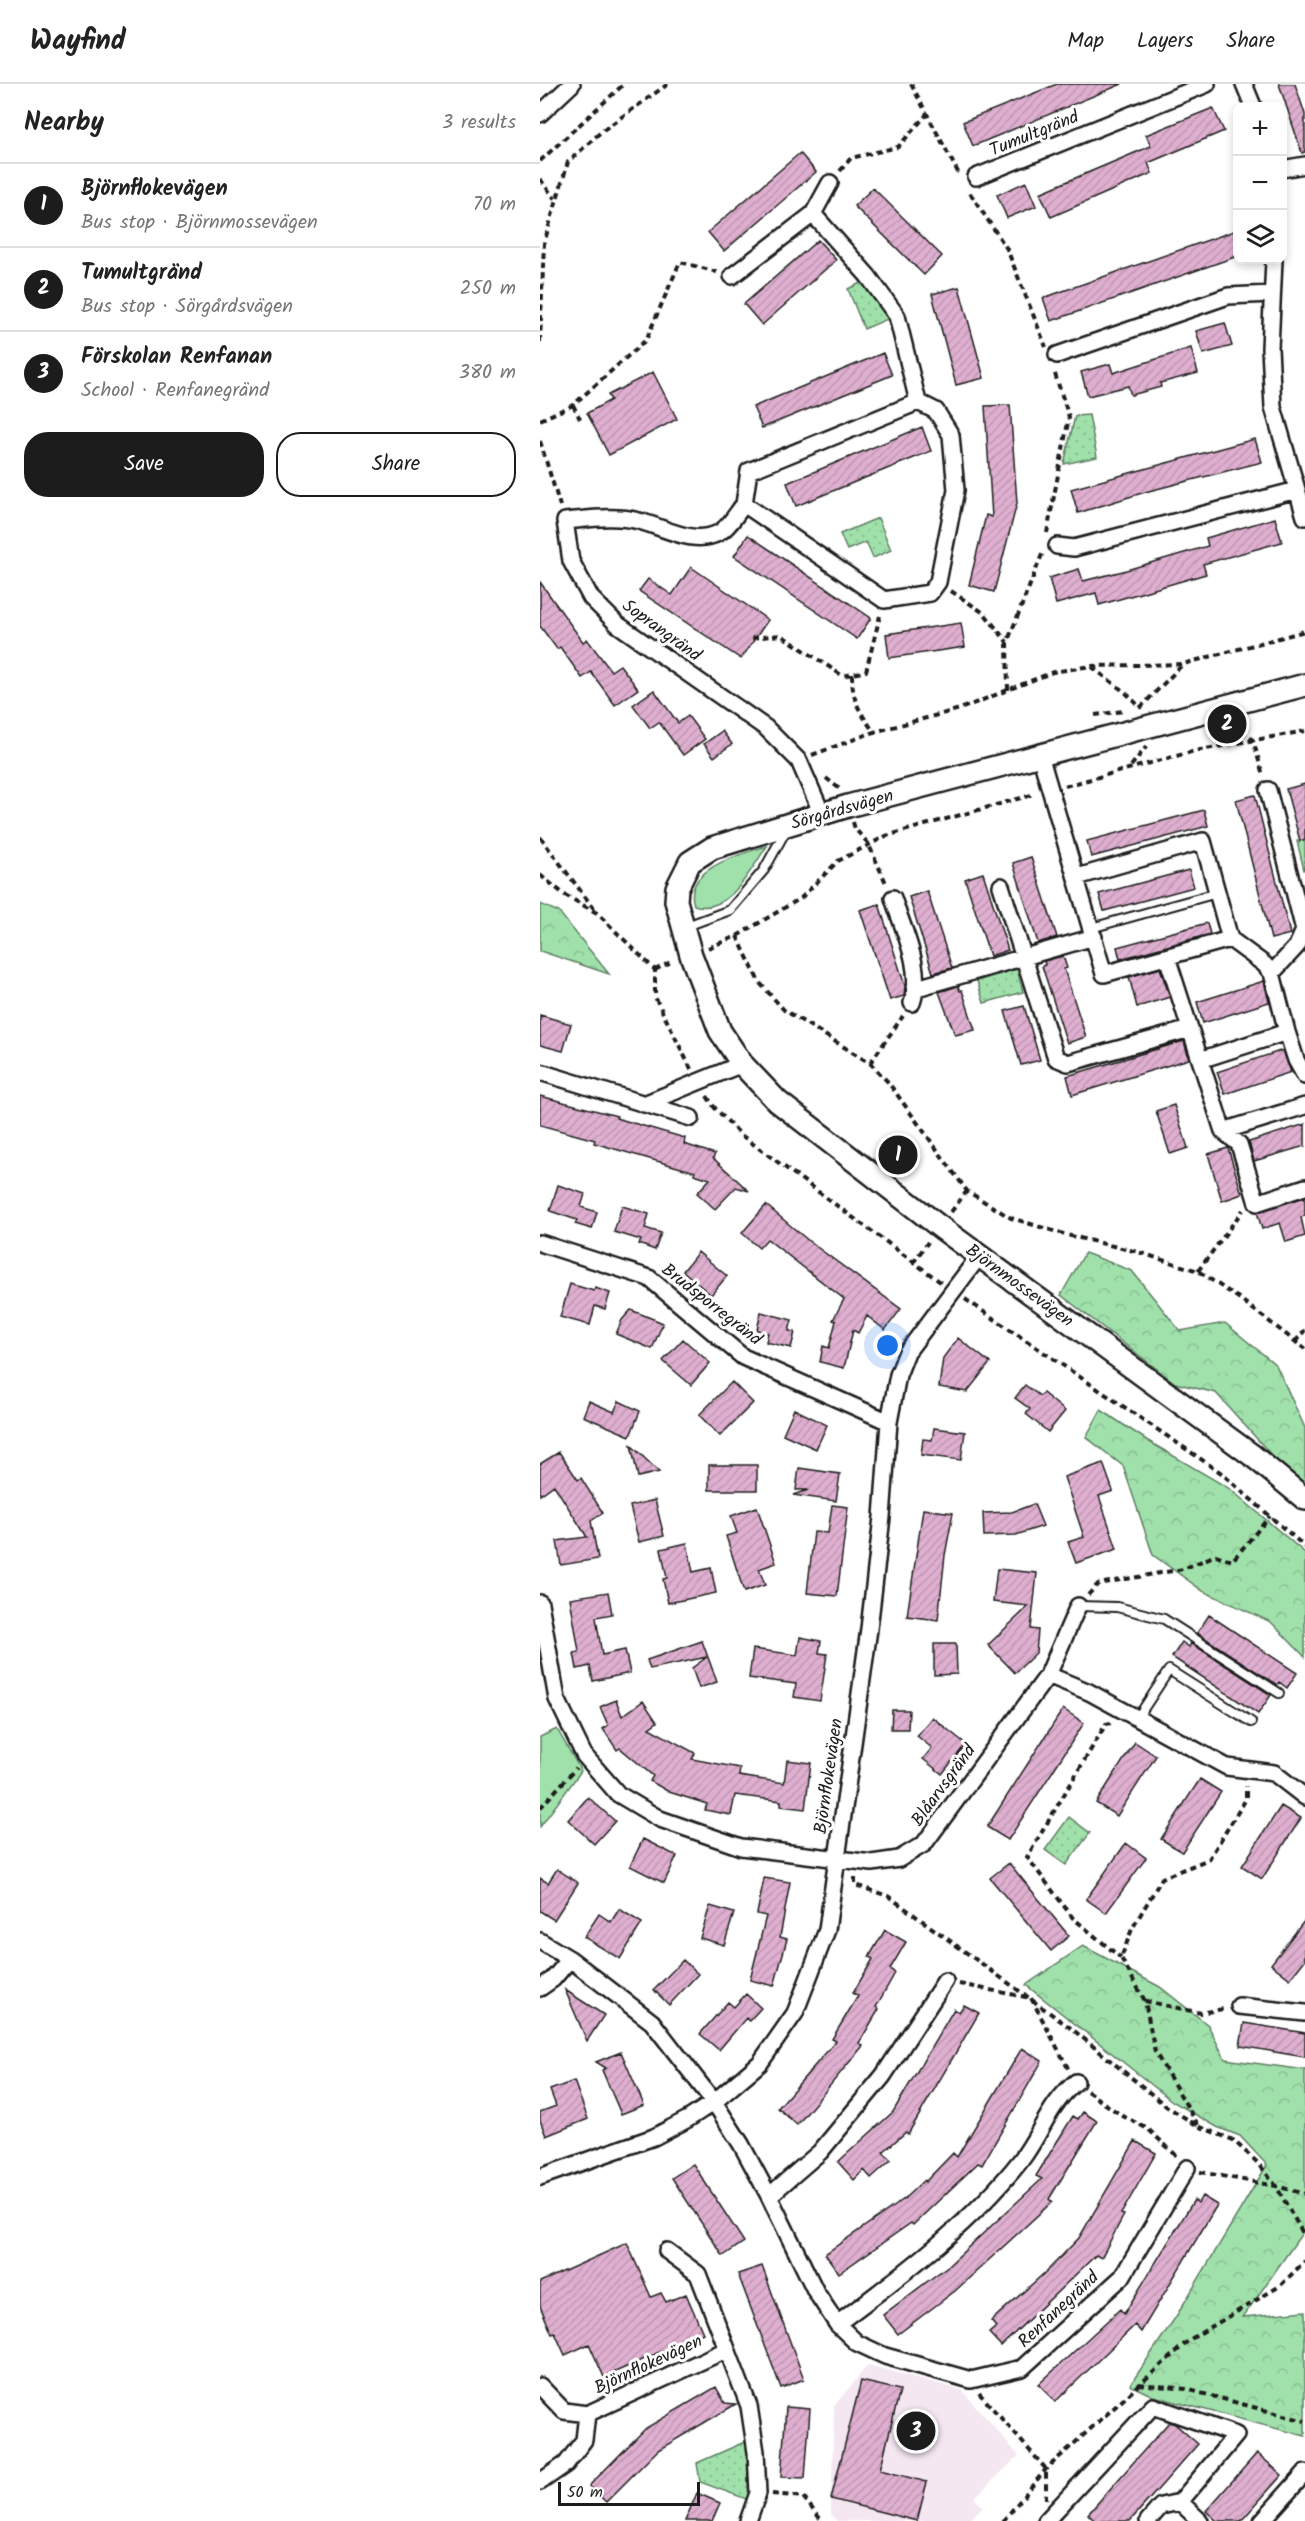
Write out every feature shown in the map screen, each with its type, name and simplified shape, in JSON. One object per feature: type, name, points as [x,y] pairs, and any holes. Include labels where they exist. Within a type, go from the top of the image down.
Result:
[{"type":"street","points":[[540,114],[572,84]]},
{"type":"street","name":"Tumultgränd","points":[[967,180],[1207,84]]},
{"type":"street","points":[[1244,84],[1251,102]]},
{"type":"street","points":[[1287,168],[1305,165]]},
{"type":"street","points":[[732,276],[813,214],[830,183]]},
{"type":"street","points":[[813,214],[868,276],[897,316],[918,402]]},
{"type":"street","points":[[1274,264],[1270,348],[1274,407],[1305,517]]},
{"type":"street","points":[[1052,357],[1228,296],[1272,294]]},
{"type":"street","points":[[565,521],[620,519],[640,521],[665,531],[705,539],[721,532],[744,504],[749,471],[918,402],[936,411],[951,435],[956,490],[938,582],[930,593],[884,600],[744,504]]},
{"type":"street","points":[[1057,546],[1074,549],[1297,490]]},
{"type":"street","name":"Soprangränd","points":[[565,521],[571,561],[591,598],[617,624],[766,728],[799,761],[822,814]]},
{"type":"street","name":"Sörgårdsvägen","points":[[676,901],[681,876],[690,861],[712,848],[848,806],[1305,685]]},
{"type":"street","points":[[1040,755],[1104,974],[1230,939]]},
{"type":"street","points":[[1268,790],[1298,877],[1304,930],[1301,948],[1272,973]]},
{"type":"street","points":[[1077,877],[1203,841],[1230,939],[1264,964],[1272,973],[1287,1032],[1296,1060],[1305,1076]]},
{"type":"street","points":[[1001,886],[1056,1058],[1068,1063],[1190,1029]]},
{"type":"street","points":[[893,898],[913,959],[917,988],[912,1003]]},
{"type":"street","name":"Björnmossevägen","points":[[676,901],[691,955],[720,1031],[742,1064],[777,1101],[980,1255],[1253,1456],[1305,1499]]},
{"type":"street","points":[[917,988],[1024,957],[1093,932]]},
{"type":"street","points":[[1167,957],[1223,1131],[1239,1144],[1257,1203],[1305,1187]]},
{"type":"street","points":[[1200,1060],[1287,1032]]},
{"type":"street","points":[[644,1104],[742,1064]]},
{"type":"street","points":[[540,1072],[691,1118]]},
{"type":"street","points":[[1223,1131],[1305,1106]]},
{"type":"street","name":"Brudsporregränd","points":[[540,1243],[649,1278],[743,1357],[889,1422]]},
{"type":"street","name":"Björnflokevägen","points":[[540,2177],[654,2137],[714,2102],[760,2063],[795,2013],[828,1930],[836,1857],[869,1629],[882,1517],[889,1422],[898,1375],[907,1352],[980,1255]]},
{"type":"street","name":"Blåarvsgränd","points":[[540,1603],[557,1699],[584,1755],[618,1794],[660,1819],[741,1847],[872,1863],[899,1859],[924,1844],[1048,1675],[1078,1606]]},
{"type":"street","points":[[1048,1675],[1089,1692],[1138,1717],[1227,1767],[1274,1773],[1305,1797]]},
{"type":"street","name":"Renfanegränd","points":[[540,1941],[570,1959],[652,2022],[714,2102],[741,2144],[770,2196],[816,2292],[837,2324],[857,2343],[885,2356],[971,2380],[1022,2368],[1122,2277],[1187,2168]]},
{"type":"street","points":[[540,1988],[554,1979],[570,1959]]},
{"type":"street","points":[[770,2196],[820,2152],[883,2076],[945,1981]]},
{"type":"street","points":[[1239,2006],[1305,2013]]},
{"type":"street","points":[[837,2324],[912,2268],[986,2200],[1022,2159],[1060,2095],[1076,2082]]},
{"type":"street","name":"Björnflokevägen","points":[[667,2251],[698,2274],[749,2406],[756,2452],[758,2493],[748,2521]]},
{"type":"street","name":"Björnflokevägen","points":[[540,2386],[564,2411],[587,2414],[726,2349]]},
{"type":"street","points":[[1046,2521],[1153,2406],[1236,2435],[1180,2502],[1161,2506],[1148,2521]]},
{"type":"street","name":"Björnflokevägen","points":[[540,2482],[566,2464],[584,2440],[587,2414]]},
{"type":"street","points":[[1262,2521],[1305,2473]]},
{"type":"street","points":[[1180,2502],[1200,2521]]},
{"type":"lane","points":[[683,928],[730,909],[764,870],[789,825]]},
{"type":"lane","points":[[1093,932],[1217,893]]},
{"type":"lane","points":[[1078,1606],[1117,1607],[1164,1619],[1279,1693]]},
{"type":"lane","points":[[1138,1717],[1168,1670],[1251,1722]]},
{"type":"path","points":[[540,161],[624,84]]},
{"type":"path","points":[[540,342],[544,243],[555,199],[568,162],[602,131],[668,84]]},
{"type":"path","points":[[911,84],[1007,249],[1052,357],[1069,417],[1042,552],[1007,643],[1008,690]]},
{"type":"path","points":[[830,183],[851,158],[898,147],[928,113]]},
{"type":"path","points":[[540,178],[555,199]]},
{"type":"path","points":[[540,420],[573,405],[646,340],[680,262],[732,276]]},
{"type":"path","points":[[573,405],[580,419]]},
{"type":"path","points":[[540,441],[565,521]]},
{"type":"path","points":[[938,582],[984,613],[1007,643]]},
{"type":"path","points":[[752,638],[781,635],[843,676],[866,671],[884,600]]},
{"type":"path","points":[[799,761],[823,749],[874,732],[960,709],[1053,672],[1091,666],[1184,664],[1305,631]]},
{"type":"path","points":[[1095,715],[1140,708],[1184,664]]},
{"type":"path","points":[[852,674],[852,694],[858,710],[874,732]]},
{"type":"path","points":[[655,970],[676,959],[737,936],[801,898],[838,861],[868,843],[886,836],[1195,751],[1305,731]]},
{"type":"path","points":[[1253,740],[1268,790]]},
{"type":"path","points":[[823,776],[840,788],[848,806]]},
{"type":"path","points":[[540,837],[597,913],[655,970],[655,997],[714,1107],[741,1136],[954,1291],[1220,1472],[1305,1547]]},
{"type":"path","points":[[868,843],[893,898]]},
{"type":"path","points":[[540,875],[565,895],[597,913]]},
{"type":"path","points":[[737,936],[759,982],[784,1010],[870,1063],[888,1082],[967,1191],[1011,1218],[1198,1271],[1240,1299],[1305,1349]]},
{"type":"path","points":[[870,1063],[912,1003]]},
{"type":"path","points":[[1198,1271],[1242,1210],[1257,1203]]},
{"type":"path","points":[[1295,1342],[1305,1330]]},
{"type":"path","points":[[1078,1606],[1098,1584],[1183,1569],[1216,1555],[1232,1561],[1270,1516]]},
{"type":"path","points":[[1138,1717],[1106,1724],[1027,1857],[1073,1918],[1121,1958],[1145,2001],[1155,2052],[1198,2126]]},
{"type":"path","points":[[540,1808],[575,1769],[584,1755]]},
{"type":"path","points":[[1121,1958],[1132,1929],[1162,1878],[1209,1859],[1246,1799],[1245,1770]]},
{"type":"path","points":[[855,1861],[855,1885],[888,1896],[1031,1998],[1166,2106],[1198,2126],[1233,2140],[1259,2164],[1276,2186],[1305,2237]]},
{"type":"path","points":[[945,1981],[1031,1998]]},
{"type":"path","points":[[1031,1998],[1050,2038],[1076,2082],[1121,2115],[1148,2129],[1173,2151],[1187,2168],[1305,2194]]},
{"type":"path","points":[[1145,2001],[1201,2013],[1239,2006]]},
{"type":"path","points":[[1003,2521],[1046,2469],[1189,2340],[1280,2286],[1305,2261]]},
{"type":"path","points":[[971,2380],[986,2403],[1046,2469],[1046,2500]]},
{"type":"path","points":[[1139,2384],[1186,2390],[1305,2421]]},
{"type":"path","points":[[758,2493],[803,2497],[822,2521]]},
{"type":"shaded area","points":[[868,2365],[962,2390],[1019,2456],[974,2498],[983,2507],[967,2521],[837,2521],[831,2514],[834,2406]]},
{"type":"green space","points":[[865,281],[890,318],[864,329],[848,289]]},
{"type":"green space","points":[[1089,415],[1097,457],[1064,464],[1075,416]]},
{"type":"green space","points":[[878,518],[891,550],[873,558],[866,542],[847,550],[840,534]]},
{"type":"green space","points":[[1305,839],[1305,870],[1304,870],[1297,841]]},
{"type":"green space","points":[[767,846],[746,878],[728,897],[718,904],[706,907],[694,905],[693,892],[697,881],[705,872],[730,858]]},
{"type":"green space","points":[[540,904],[559,912],[609,974],[540,951]]},
{"type":"green space","points":[[1017,969],[1023,992],[984,1003],[977,981]]},
{"type":"green space","points":[[1085,1253],[1132,1271],[1180,1331],[1225,1323],[1276,1365],[1305,1428],[1305,1484],[1274,1458],[1216,1393],[1175,1383],[1061,1295]]},
{"type":"green space","points":[[1101,1410],[1148,1441],[1230,1489],[1305,1553],[1305,1657],[1271,1622],[1203,1591],[1153,1555],[1123,1466],[1086,1437]]},
{"type":"green space","points":[[557,1729],[581,1771],[540,1827],[540,1737]]},
{"type":"green space","points":[[1069,1817],[1090,1833],[1066,1865],[1045,1850]]},
{"type":"green space","points":[[1083,1946],[1160,1987],[1208,2025],[1225,2059],[1305,2070],[1305,2229],[1243,2317],[1305,2311],[1305,2436],[1153,2396],[1130,2385],[1177,2315],[1267,2165],[1240,2136],[1217,2127],[1172,2101],[1026,1985]]},
{"type":"green space","points":[[747,2441],[749,2500],[700,2482],[697,2463]]},
{"type":"building","points":[[1057,84],[1122,84],[973,146],[963,122]]},
{"type":"building","points":[[1279,84],[1295,84],[1305,114],[1305,152],[1302,153],[1287,102],[1285,102]]},
{"type":"building","points":[[1213,108],[1224,131],[1148,163],[1152,173],[1051,217],[1040,193],[1151,146],[1146,135]]},
{"type":"building","points":[[800,153],[816,172],[724,251],[708,232]]},
{"type":"building","points":[[1026,182],[1036,206],[1007,218],[997,195]]},
{"type":"building","points":[[873,188],[942,256],[924,275],[854,206]]},
{"type":"building","points":[[1233,231],[1233,258],[1051,321],[1043,298]]},
{"type":"building","points":[[818,240],[836,260],[762,325],[744,304]]},
{"type":"building","points":[[959,287],[984,378],[956,385],[932,294]]},
{"type":"building","points":[[1225,323],[1232,346],[1203,354],[1196,331]]},
{"type":"building","points":[[1191,348],[1198,373],[1160,383],[1161,387],[1131,395],[1128,386],[1088,396],[1081,372],[1110,364],[1113,373]]},
{"type":"building","points":[[883,353],[892,375],[762,428],[753,407]]},
{"type":"building","points":[[653,372],[677,419],[609,455],[587,413],[611,400],[608,395]]},
{"type":"building","points":[[1010,405],[1017,503],[994,592],[969,585],[986,515],[992,517],[985,406]]},
{"type":"building","points":[[922,427],[931,451],[796,506],[787,483]]},
{"type":"building","points":[[1255,439],[1262,462],[1145,492],[1078,513],[1071,489]]},
{"type":"building","points":[[1275,518],[1282,542],[1203,564],[1206,574],[1099,605],[1096,593],[1056,604],[1049,578],[1079,569],[1083,581],[1123,571],[1208,546],[1206,538]]},
{"type":"building","points":[[748,535],[871,618],[857,639],[734,556]]},
{"type":"building","points":[[691,567],[768,620],[741,659],[639,591],[648,579],[672,595]]},
{"type":"building","points":[[540,582],[583,642],[587,639],[611,671],[620,665],[638,689],[615,705],[591,672],[582,678],[560,647],[557,649],[540,626]]},
{"type":"building","points":[[961,623],[965,647],[889,658],[886,634]]},
{"type":"building","points":[[654,690],[678,723],[688,716],[705,739],[683,755],[659,722],[650,728],[633,705]]},
{"type":"building","points":[[722,731],[732,744],[714,757],[704,744]]},
{"type":"building","points":[[1305,784],[1305,840],[1300,841],[1286,789]]},
{"type":"building","points":[[1255,795],[1290,934],[1271,939],[1236,800]]},
{"type":"building","points":[[1204,810],[1208,826],[1091,857],[1087,841]]},
{"type":"building","points":[[1031,857],[1057,937],[1038,943],[1013,863]]},
{"type":"building","points":[[1189,870],[1194,887],[1104,911],[1099,894]]},
{"type":"building","points":[[983,873],[1008,950],[990,956],[965,879]]},
{"type":"building","points":[[927,891],[952,968],[933,973],[909,897]]},
{"type":"building","points":[[879,904],[905,986],[904,996],[890,1000],[860,910]]},
{"type":"building","points":[[1207,923],[1210,934],[1120,959],[1117,947]]},
{"type":"building","points":[[1063,956],[1067,968],[1064,969],[1086,1037],[1067,1043],[1042,966],[1045,965],[1044,961]]},
{"type":"building","points":[[1160,968],[1170,997],[1137,1007],[1129,977]]},
{"type":"building","points":[[1264,981],[1269,1002],[1203,1023],[1197,1002]]},
{"type":"building","points":[[958,986],[960,991],[962,990],[975,1030],[955,1035],[939,992]]},
{"type":"building","points":[[1024,1006],[1040,1060],[1021,1065],[1005,1011]]},
{"type":"building","points":[[540,1015],[571,1024],[563,1051],[540,1045]]},
{"type":"building","points":[[1184,1041],[1189,1059],[1072,1095],[1067,1076]]},
{"type":"building","points":[[1283,1050],[1291,1072],[1225,1094],[1217,1072]]},
{"type":"building","points":[[540,1096],[617,1116],[616,1118],[685,1138],[684,1144],[715,1154],[713,1158],[749,1191],[736,1187],[715,1209],[697,1193],[710,1179],[694,1174],[695,1172],[594,1143],[595,1140],[540,1125]]},
{"type":"building","points":[[1174,1105],[1188,1148],[1170,1154],[1156,1111]]},
{"type":"building","points":[[1305,1124],[1305,1146],[1254,1161],[1249,1142]]},
{"type":"building","points":[[1228,1148],[1242,1194],[1222,1201],[1208,1154]]},
{"type":"building","points":[[558,1185],[585,1194],[581,1207],[597,1212],[592,1229],[575,1224],[577,1220],[550,1211]]},
{"type":"building","points":[[1305,1197],[1305,1216],[1301,1217],[1305,1236],[1286,1242],[1280,1223],[1262,1229],[1257,1212]]},
{"type":"building","points":[[766,1205],[810,1242],[901,1309],[885,1330],[867,1316],[858,1333],[853,1330],[844,1368],[820,1362],[823,1346],[829,1348],[836,1321],[833,1320],[844,1299],[767,1239],[759,1248],[742,1233]]},
{"type":"building","points":[[622,1206],[649,1214],[645,1228],[661,1233],[655,1250],[639,1244],[641,1240],[614,1232]]},
{"type":"building","points":[[698,1252],[727,1276],[711,1295],[683,1271]]},
{"type":"building","points":[[570,1284],[610,1293],[605,1309],[595,1306],[590,1325],[560,1317]]},
{"type":"building","points":[[631,1310],[663,1323],[652,1349],[616,1334],[622,1320]]},
{"type":"building","points":[[761,1312],[792,1320],[789,1331],[795,1332],[791,1348],[766,1342],[768,1333],[757,1330]]},
{"type":"building","points":[[958,1338],[990,1363],[967,1392],[939,1387],[943,1358]]},
{"type":"building","points":[[683,1339],[710,1363],[691,1385],[663,1361]]},
{"type":"building","points":[[732,1382],[753,1403],[720,1436],[699,1415]]},
{"type":"building","points":[[1025,1385],[1040,1396],[1043,1393],[1065,1411],[1048,1432],[1026,1414],[1030,1409],[1015,1398]]},
{"type":"building","points":[[589,1401],[614,1412],[619,1401],[640,1411],[630,1436],[583,1416]]},
{"type":"building","points":[[794,1409],[827,1425],[816,1449],[783,1434]]},
{"type":"building","points":[[934,1428],[965,1432],[961,1460],[921,1455],[923,1439],[932,1440]]},
{"type":"building","points":[[631,1445],[659,1472],[638,1477]]},
{"type":"building","points":[[559,1452],[578,1480],[581,1478],[603,1513],[591,1521],[598,1559],[561,1565],[557,1541],[587,1537],[554,1485],[540,1495],[540,1464]]},
{"type":"building","points":[[1103,1463],[1113,1491],[1099,1496],[1117,1549],[1076,1563],[1068,1542],[1084,1537],[1064,1477]]},
{"type":"building","points":[[709,1465],[757,1465],[757,1490],[709,1490]]},
{"type":"building","points":[[799,1468],[840,1474],[836,1501],[793,1495],[808,1490],[796,1490]]},
{"type":"building","points":[[655,1500],[664,1536],[639,1542],[630,1506]]},
{"type":"building","points":[[1034,1504],[1043,1526],[1016,1535],[984,1536],[983,1513],[1012,1512]]},
{"type":"building","points":[[832,1505],[848,1507],[837,1596],[807,1593],[814,1532],[828,1533]]},
{"type":"building","points":[[757,1507],[776,1563],[759,1569],[765,1585],[744,1592],[726,1536],[737,1533],[731,1516]]},
{"type":"building","points":[[923,1509],[953,1513],[945,1555],[938,1620],[907,1616]]},
{"type":"building","points":[[687,1543],[693,1572],[711,1568],[716,1593],[668,1603],[663,1579],[667,1578],[661,1549]]},
{"type":"building","points":[[997,1569],[1037,1573],[1031,1629],[1038,1630],[1036,1653],[1015,1673],[988,1645],[1029,1606],[993,1602]]},
{"type":"building","points":[[608,1592],[612,1614],[596,1617],[602,1655],[625,1650],[630,1673],[593,1681],[590,1666],[577,1669],[574,1653],[579,1652],[570,1598]]},
{"type":"building","points":[[1209,1615],[1297,1673],[1287,1688],[1279,1682],[1277,1685],[1197,1633]]},
{"type":"building","points":[[800,1637],[821,1641],[819,1653],[827,1654],[820,1701],[794,1697],[796,1684],[749,1678],[753,1649],[797,1655]]},
{"type":"building","points":[[702,1641],[717,1682],[699,1688],[692,1668],[707,1657],[650,1669],[647,1660]]},
{"type":"building","points":[[1182,1642],[1189,1647],[1191,1643],[1271,1695],[1258,1714],[1172,1657]]},
{"type":"building","points":[[934,1644],[956,1644],[957,1674],[934,1675]]},
{"type":"building","points":[[616,1700],[622,1716],[643,1701],[657,1722],[649,1728],[695,1753],[692,1759],[740,1768],[739,1776],[784,1783],[787,1760],[811,1763],[805,1809],[781,1806],[781,1801],[735,1795],[731,1815],[705,1810],[707,1804],[669,1792],[650,1781],[653,1776],[620,1748],[617,1750],[603,1729],[608,1725],[600,1707]]},
{"type":"building","points":[[1063,1709],[1084,1723],[1008,1840],[987,1827]]},
{"type":"building","points":[[892,1710],[909,1710],[908,1729],[891,1729]]},
{"type":"building","points":[[932,1717],[966,1744],[942,1774],[923,1759],[932,1748],[917,1736]]},
{"type":"building","points":[[1135,1742],[1156,1756],[1117,1816],[1096,1803]]},
{"type":"building","points":[[1200,1779],[1221,1792],[1182,1852],[1161,1839]]},
{"type":"building","points":[[588,1797],[615,1821],[594,1844],[568,1820]]},
{"type":"building","points":[[1281,1806],[1301,1818],[1262,1879],[1242,1866]]},
{"type":"building","points":[[643,1839],[677,1856],[664,1883],[630,1866]]},
{"type":"building","points":[[1126,1843],[1146,1858],[1106,1913],[1086,1899]]},
{"type":"building","points":[[1009,1863],[1069,1936],[1051,1951],[990,1878]]},
{"type":"building","points":[[557,1869],[578,1883],[554,1920],[540,1911],[540,1878],[548,1883]]},
{"type":"building","points":[[764,1878],[790,1882],[780,1937],[787,1939],[774,1986],[750,1980],[766,1916],[757,1914]]},
{"type":"building","points":[[710,1906],[734,1913],[724,1945],[700,1938]]},
{"type":"building","points":[[619,1909],[642,1923],[620,1959],[584,1937],[599,1914],[611,1922]]},
{"type":"building","points":[[1305,1920],[1305,1960],[1290,1979],[1271,1964]]},
{"type":"building","points":[[885,1930],[906,1942],[890,1969],[895,1973],[876,2007],[879,2009],[859,2043],[863,2046],[797,2125],[778,2108],[836,2041],[832,2039],[858,1996],[853,1993],[873,1959],[869,1957]]},
{"type":"building","points":[[683,1960],[698,1974],[669,2005],[654,1990]]},
{"type":"building","points":[[565,1990],[604,2015],[587,2041]]},
{"type":"building","points":[[746,1994],[761,2008],[749,2021],[746,2018],[719,2050],[700,2034],[728,2002],[734,2007]]},
{"type":"building","points":[[964,2005],[979,2013],[908,2134],[906,2132],[883,2152],[891,2160],[871,2178],[864,2170],[854,2180],[838,2162],[893,2112],[954,2009],[959,2012]]},
{"type":"building","points":[[1244,2023],[1305,2033],[1305,2057],[1240,2046]]},
{"type":"building","points":[[1022,2048],[1042,2061],[982,2165],[978,2163],[913,2225],[911,2223],[839,2273],[825,2254],[904,2199],[924,2180],[925,2182],[953,2153],[957,2157]]},
{"type":"building","points":[[621,2052],[644,2105],[621,2114],[602,2070],[606,2068],[596,2062]]},
{"type":"building","points":[[574,2081],[588,2119],[546,2136],[540,2120],[540,2112],[556,2106],[550,2090]]},
{"type":"building","points":[[1083,2112],[1097,2121],[1049,2199],[1052,2202],[955,2291],[898,2334],[883,2315],[949,2265],[1042,2179],[1036,2176],[1050,2153],[1073,2116],[1078,2119]]},
{"type":"building","points":[[1135,2141],[1156,2153],[1121,2214],[1124,2215],[1101,2258],[1096,2255],[1001,2346],[989,2333],[996,2327],[991,2321],[1050,2268],[1079,2238]]},
{"type":"building","points":[[693,2164],[744,2242],[723,2256],[672,2178]]},
{"type":"building","points":[[1202,2196],[1217,2205],[1141,2332],[1135,2325],[1055,2402],[1039,2384],[1120,2309],[1124,2314],[1194,2200],[1198,2203]]},
{"type":"building","points":[[627,2243],[651,2297],[661,2293],[666,2302],[686,2294],[703,2333],[604,2377],[589,2344],[565,2355],[555,2333],[552,2334],[540,2306],[540,2282]]},
{"type":"building","points":[[762,2266],[804,2379],[781,2388],[738,2274]]},
{"type":"building","points":[[861,2381],[900,2390],[880,2470],[927,2482],[917,2521],[831,2499]]},
{"type":"building","points":[[716,2387],[725,2403],[736,2404],[658,2450],[606,2502],[589,2486],[646,2428]]},
{"type":"building","points":[[786,2407],[810,2409],[805,2478],[781,2477]]},
{"type":"building","points":[[1169,2422],[1175,2424],[1198,2444],[1130,2521],[1095,2521],[1088,2514]]},
{"type":"building","points":[[1257,2453],[1282,2475],[1241,2521],[1217,2521],[1206,2511]]},
{"type":"building","points":[[697,2493],[720,2503],[712,2521],[685,2521]]},
{"type":"place","name":"Tumultgränd","points":[[1227,724]]},
{"type":"place","name":"Björnflokevägen","points":[[898,1155]]},
{"type":"place","name":"Förskolan Renfanan","points":[[916,2431]]}]
